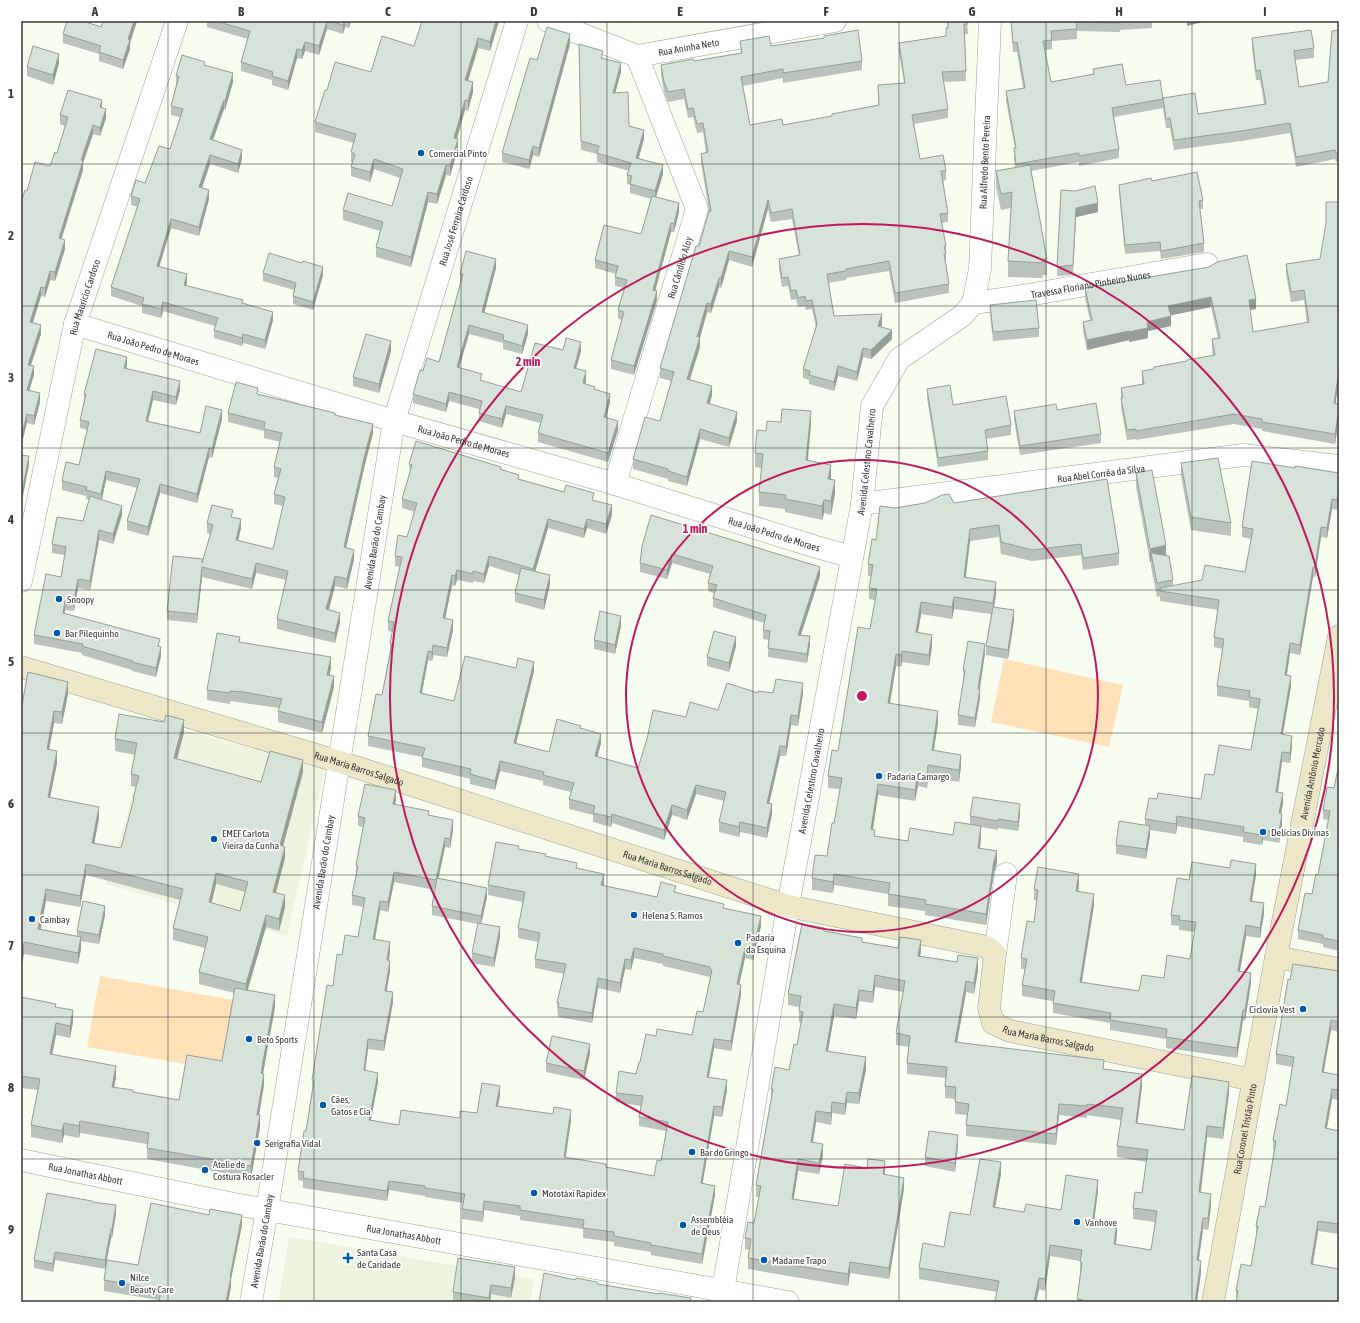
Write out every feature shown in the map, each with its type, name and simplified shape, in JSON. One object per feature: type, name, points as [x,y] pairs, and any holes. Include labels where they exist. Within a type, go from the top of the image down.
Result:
[{"type":"street","name":"Rua Maurício Cardoso","points":[[21,581],[75,324],[177,21]]},
{"type":"street","name":"Rua José Ferreira Cardoso","points":[[394,421],[517,21]]},
{"type":"street","points":[[548,21],[637,56]]},
{"type":"street","name":"Rua Aninha Neto","points":[[637,56],[835,21]]},
{"type":"street","name":"Rua Alfredo Bento Pereira","points":[[974,303],[980,269],[990,21]]},
{"type":"street","name":"Rua Cândido Aloy","points":[[615,484],[697,210],[637,56]]},
{"type":"street","name":"Travessa Floriano Pinheiro Nunes","points":[[974,303],[1207,264]]},
{"type":"street","name":"Avenida Celestino Cavalheiro","points":[[722,1296],[788,906],[862,504],[872,406],[899,359],[962,316],[974,303]]},
{"type":"street","name":"Rua João Pedro de Moraes","points":[[75,324],[394,421],[615,484],[852,557]]},
{"type":"street","name":"Avenida Barão do Cambay","points":[[251,1302],[340,762],[394,421]]},
{"type":"street","name":"Rua Abel Corrêa da Silva","points":[[862,504],[1243,455],[1339,466]]},
{"type":"street","name":"Avenida Antônio Mercado","points":[[1276,956],[1339,636]]},
{"type":"street","name":"Rua Maria Barros Salgado","points":[[21,667],[340,762],[788,906],[987,947],[995,954],[989,1008],[993,1023],[1010,1032],[1239,1077],[1254,1078]]},
{"type":"street","points":[[995,954],[1006,874]]},
{"type":"street","points":[[1276,956],[1339,969]]},
{"type":"street","name":"Rua Coronel Tristão Pinto","points":[[1213,1302],[1276,956]]},
{"type":"street","name":"Rua Jonathas Abbott","points":[[21,1160],[267,1210],[722,1296],[788,1302]]},
{"type":"shaded area","points":[[1004,659],[1123,685],[1109,747],[991,722]]},
{"type":"shaded area","name":"EMEF Carlota Vieira da Cunha","points":[[163,724],[325,769],[287,936],[106,884],[134,792]]},
{"type":"shaded area","points":[[100,976],[233,1000],[220,1070],[87,1047]]},
{"type":"shaded area","name":"Santa Casa de Caridade","points":[[289,1237],[534,1279],[530,1302],[278,1302]]},
{"type":"building","points":[[67,21],[83,21],[101,27],[103,21],[134,21],[128,39],[130,40],[123,60],[99,52],[101,46],[63,34]]},
{"type":"building","points":[[216,21],[327,21],[319,46],[305,42],[302,50],[297,49],[288,81],[272,76],[273,72],[241,62],[250,31]]},
{"type":"building","points":[[329,21],[344,21],[343,25]]},
{"type":"building","points":[[422,21],[496,21],[490,42],[478,38],[465,80],[473,82],[468,101],[465,100],[454,138],[458,139],[450,166],[446,165],[437,194],[428,192],[411,257],[376,247],[383,222],[343,210],[348,193],[392,206],[403,169],[374,159],[370,172],[351,167],[355,154],[351,152],[356,134],[315,122],[325,90],[327,90],[335,62],[371,72],[382,36],[414,46]]},
{"type":"building","points":[[948,21],[967,21],[968,24],[964,24],[966,71],[942,72],[948,109],[912,115],[920,159],[943,155],[946,171],[941,171],[948,213],[940,214],[946,246],[944,246],[946,254],[944,254],[949,284],[895,293],[889,261],[827,274],[834,316],[882,314],[878,326],[892,330],[871,350],[863,348],[857,372],[838,366],[834,382],[809,375],[810,371],[803,369],[817,324],[812,300],[806,301],[805,296],[798,298],[796,290],[791,291],[788,277],[782,278],[779,259],[800,255],[792,209],[771,213],[768,200],[752,257],[729,251],[711,304],[707,303],[697,337],[700,337],[687,379],[712,386],[707,403],[737,412],[729,438],[700,429],[687,477],[668,471],[668,469],[633,459],[645,417],[660,421],[674,372],[660,368],[696,246],[699,246],[709,211],[711,211],[701,154],[708,152],[703,123],[697,124],[693,108],[688,109],[684,89],[668,92],[664,82],[661,65],[693,59],[694,61],[742,53],[740,41],[769,36],[771,46],[824,38],[824,36],[858,30],[862,61],[783,73],[783,69],[741,77],[750,125],[782,119],[783,125],[879,105],[878,85],[905,83],[899,43],[946,36]]},
{"type":"building","points":[[1011,21],[1120,21],[1120,23],[1076,22],[1077,29],[1051,31],[1052,40],[1043,41],[1051,82],[1094,74],[1093,69],[1122,64],[1126,85],[1160,80],[1163,99],[1112,108],[1119,149],[1079,156],[1079,153],[1016,164],[1014,148],[1016,148],[1006,91],[1025,88],[1017,42],[1013,43]]},
{"type":"building","points":[[547,27],[570,34],[539,148],[533,146],[529,160],[502,153],[530,58],[537,60]]},
{"type":"building","points":[[1311,30],[1314,48],[1294,51],[1299,87],[1328,82],[1332,31],[1339,30],[1339,152],[1336,153],[1335,150],[1296,157],[1290,123],[1174,140],[1170,118],[1166,119],[1163,98],[1195,93],[1198,114],[1266,104],[1260,70],[1256,71],[1252,38]]},
{"type":"building","points":[[579,44],[603,51],[601,58],[621,63],[613,93],[628,92],[629,126],[644,130],[636,158],[663,165],[655,191],[630,184],[632,176],[627,175],[631,163],[597,153],[599,146],[581,141]]},
{"type":"building","points":[[33,46],[59,54],[53,75],[27,67]]},
{"type":"building","points":[[182,55],[205,62],[204,65],[233,73],[225,101],[224,100],[210,139],[242,150],[238,164],[210,155],[199,187],[209,190],[199,227],[171,219],[157,266],[187,274],[184,285],[243,300],[242,303],[273,312],[265,340],[243,334],[242,338],[214,330],[218,318],[163,302],[161,309],[142,304],[144,298],[111,287],[140,199],[131,196],[136,180],[145,183],[159,146],[170,149],[183,109],[171,106],[179,76],[176,76]]},
{"type":"building","points":[[68,90],[102,100],[100,107],[106,109],[100,128],[93,125],[81,160],[83,161],[59,238],[65,240],[55,272],[50,271],[45,288],[41,287],[30,322],[41,325],[28,365],[34,366],[27,390],[40,393],[34,416],[27,414],[21,438],[21,203],[25,190],[27,191],[35,162],[50,166],[55,152],[57,153],[68,117],[60,115]]},
{"type":"building","points":[[1030,165],[1047,259],[1043,259],[1042,263],[1008,261],[1012,192],[1001,194],[996,171]]},
{"type":"building","points":[[1197,172],[1203,200],[1199,201],[1204,243],[1161,251],[1160,242],[1125,245],[1119,185],[1151,178],[1152,181]]},
{"type":"building","points":[[1095,186],[1098,203],[1076,208],[1073,265],[1057,267],[1061,190],[1075,191]]},
{"type":"building","points":[[652,196],[679,203],[674,224],[671,223],[653,290],[657,291],[634,366],[611,360],[624,312],[618,310],[627,280],[615,277],[618,266],[595,260],[604,225],[641,234]]},
{"type":"building","points":[[1326,202],[1339,202],[1339,371],[1334,403],[1339,404],[1339,409],[1335,434],[1262,422],[1262,419],[1234,414],[1136,431],[1136,429],[1127,430],[1121,398],[1123,398],[1121,388],[1144,384],[1142,371],[1154,369],[1154,367],[1215,355],[1212,339],[1220,338],[1211,297],[1168,306],[1171,316],[1147,322],[1148,328],[1087,340],[1083,322],[1092,320],[1085,288],[1209,267],[1217,262],[1247,255],[1256,299],[1249,300],[1253,332],[1309,322],[1304,290],[1291,292],[1286,264],[1320,259],[1326,223]]},
{"type":"building","points":[[466,251],[496,259],[482,312],[528,325],[522,346],[503,340],[504,335],[469,325],[457,367],[482,374],[480,380],[521,392],[535,343],[563,350],[566,338],[581,342],[574,368],[586,371],[583,383],[595,387],[594,389],[610,394],[604,417],[618,421],[608,453],[538,433],[543,415],[506,406],[502,419],[479,413],[482,401],[449,392],[446,404],[413,394],[420,370],[423,371],[427,358],[439,362],[463,274],[460,274]]},
{"type":"building","points":[[269,253],[302,263],[303,261],[323,267],[313,302],[293,296],[296,283],[263,273]]},
{"type":"building","points":[[1036,300],[1039,328],[993,332],[990,305]]},
{"type":"building","points":[[366,334],[391,341],[379,384],[353,377]]},
{"type":"building","points":[[96,349],[127,357],[124,368],[180,381],[176,397],[153,391],[146,421],[200,433],[206,406],[222,410],[212,449],[209,448],[197,494],[160,484],[148,527],[127,521],[140,479],[106,471],[101,494],[86,490],[87,487],[62,481],[66,462],[79,465],[89,422],[80,420],[86,394],[84,394]]},
{"type":"building","points":[[236,382],[258,388],[257,394],[373,424],[344,547],[354,550],[347,579],[335,576],[326,609],[340,613],[335,633],[277,619],[288,571],[256,563],[252,579],[202,567],[197,614],[167,611],[173,556],[203,559],[202,563],[213,525],[207,523],[212,505],[233,510],[231,517],[241,519],[236,540],[273,549],[285,497],[274,494],[281,469],[274,467],[282,433],[264,429],[265,422],[228,413]]},
{"type":"building","points":[[950,385],[953,405],[1006,396],[1011,425],[985,430],[988,451],[938,458],[927,389]]},
{"type":"building","points":[[1096,403],[1101,434],[1020,446],[1014,411],[1056,404],[1057,410]]},
{"type":"building","points":[[782,409],[811,411],[806,460],[831,465],[828,479],[835,480],[831,501],[824,500],[822,506],[785,499],[786,495],[759,492],[763,454],[755,453],[757,430],[766,431],[767,421],[781,422]]},
{"type":"building","points":[[416,441],[501,467],[500,469],[519,475],[518,479],[564,492],[566,485],[594,493],[592,500],[612,505],[606,524],[587,519],[584,529],[548,519],[533,569],[489,556],[484,574],[473,571],[473,574],[457,570],[455,576],[452,575],[443,618],[453,620],[447,648],[433,645],[432,652],[428,651],[420,693],[454,701],[465,656],[516,668],[518,658],[534,662],[514,743],[549,752],[557,719],[601,734],[595,756],[638,768],[647,739],[653,710],[686,717],[690,702],[718,710],[727,683],[758,693],[758,691],[773,693],[776,679],[803,683],[798,716],[791,715],[786,747],[780,746],[767,803],[772,804],[767,828],[740,822],[739,827],[719,822],[726,792],[696,785],[687,810],[672,805],[664,830],[612,814],[611,817],[593,813],[595,806],[569,799],[574,783],[543,775],[544,772],[500,761],[495,781],[470,774],[471,769],[422,758],[425,748],[368,736],[376,694],[382,695],[392,644],[390,644],[394,622],[388,621],[402,557],[395,556],[398,535],[407,537],[417,503],[402,499],[412,465],[409,464]]},
{"type":"building","points":[[21,455],[29,456],[22,492],[21,492]]},
{"type":"building","points":[[1218,458],[1231,523],[1191,517],[1181,463]]},
{"type":"building","points":[[1252,461],[1339,473],[1337,500],[1332,499],[1327,528],[1321,527],[1300,645],[1290,643],[1285,675],[1291,676],[1281,734],[1292,736],[1290,753],[1282,752],[1276,792],[1283,793],[1279,813],[1282,814],[1279,833],[1263,830],[1262,835],[1243,832],[1244,827],[1177,816],[1176,824],[1145,819],[1149,798],[1157,799],[1158,793],[1201,799],[1205,774],[1214,775],[1219,745],[1251,750],[1260,699],[1249,697],[1250,691],[1217,686],[1224,639],[1214,637],[1219,600],[1160,591],[1160,588],[1202,580],[1205,565],[1245,572],[1253,529],[1242,527]]},
{"type":"building","points":[[1152,470],[1166,545],[1150,549],[1136,473]]},
{"type":"building","points":[[1107,479],[1119,553],[1083,558],[1081,544],[1032,550],[1001,542],[999,525],[970,529],[964,577],[996,582],[993,603],[954,597],[952,607],[921,602],[916,632],[932,635],[929,655],[902,651],[901,655],[896,654],[888,703],[938,711],[932,750],[961,755],[959,770],[928,765],[927,776],[918,774],[915,790],[878,784],[871,829],[875,830],[874,836],[908,841],[910,828],[953,835],[955,822],[981,826],[978,848],[997,851],[994,861],[986,914],[925,904],[926,900],[888,894],[890,883],[834,874],[833,882],[812,878],[815,855],[827,856],[832,823],[834,823],[842,778],[828,776],[832,750],[838,751],[858,627],[870,629],[877,589],[869,588],[873,565],[868,564],[872,539],[876,540],[880,506],[895,508],[925,503],[942,495],[949,494],[954,503]]},
{"type":"building","points":[[90,496],[122,506],[113,534],[99,530],[90,581],[78,579],[74,601],[65,601],[63,613],[160,639],[158,646],[161,647],[156,668],[82,646],[83,644],[34,635],[46,574],[61,577],[66,547],[52,544],[57,517],[83,521]]},
{"type":"building","points":[[651,515],[820,567],[798,635],[810,636],[807,654],[768,648],[770,631],[763,630],[766,615],[713,598],[717,585],[708,583],[713,566],[672,554],[667,570],[640,563],[642,546]]},
{"type":"building","points":[[1151,553],[1169,556],[1173,580],[1157,583]]},
{"type":"building","points":[[521,568],[550,575],[544,600],[515,593]]},
{"type":"building","points":[[993,607],[1014,610],[1008,650],[986,646]]},
{"type":"building","points":[[600,611],[621,616],[615,645],[594,640]]},
{"type":"building","points":[[714,631],[736,637],[729,663],[707,657]]},
{"type":"building","points":[[217,633],[240,637],[239,642],[331,657],[327,675],[334,676],[322,722],[278,711],[282,699],[244,692],[230,691],[230,693],[207,690]]},
{"type":"building","points":[[968,641],[985,644],[975,718],[958,715]]},
{"type":"building","points":[[28,672],[68,682],[62,712],[54,711],[47,749],[57,751],[48,797],[99,807],[92,843],[121,848],[139,776],[131,774],[137,743],[115,739],[119,714],[164,722],[166,715],[184,720],[174,758],[261,782],[270,751],[303,760],[280,845],[285,847],[273,892],[285,895],[279,919],[266,915],[246,984],[199,972],[208,937],[173,928],[183,889],[86,864],[80,896],[46,889],[38,929],[81,937],[78,953],[24,942],[21,958],[21,710]],"holes":[[[216,873],[248,882],[240,911],[209,902]]]},
{"type":"building","points":[[1339,764],[1339,941],[1323,938],[1323,935],[1298,930],[1305,893],[1312,894],[1316,874],[1318,875],[1330,811],[1323,810],[1327,787],[1334,788]]},
{"type":"building","points":[[365,784],[396,790],[393,804],[429,811],[428,815],[453,820],[450,839],[445,838],[436,880],[394,872],[388,902],[380,901],[373,939],[390,942],[387,960],[390,961],[385,991],[393,992],[384,1041],[368,1039],[364,1070],[378,1073],[369,1120],[399,1125],[401,1110],[460,1118],[460,1111],[477,1113],[482,1083],[500,1086],[496,1106],[553,1114],[554,1107],[571,1110],[564,1157],[606,1164],[606,1167],[654,1176],[657,1160],[661,1161],[668,1122],[639,1117],[643,1096],[616,1093],[619,1071],[636,1074],[646,1034],[656,1036],[657,1029],[692,1035],[697,1011],[703,1012],[712,970],[710,967],[663,956],[663,954],[634,948],[631,960],[625,959],[620,983],[598,978],[592,1013],[558,1007],[559,1003],[557,1003],[566,964],[535,959],[540,933],[518,928],[525,892],[488,885],[496,842],[519,846],[518,849],[546,854],[545,856],[577,863],[576,868],[604,874],[601,885],[657,897],[661,882],[676,886],[674,892],[724,904],[723,908],[761,916],[753,950],[745,948],[737,984],[741,985],[731,1041],[714,1039],[707,1077],[727,1080],[722,1107],[714,1106],[701,1183],[715,1186],[702,1254],[651,1245],[651,1243],[614,1236],[614,1232],[583,1228],[584,1220],[520,1210],[520,1206],[484,1201],[483,1212],[462,1209],[465,1194],[425,1188],[425,1186],[389,1181],[387,1191],[303,1178],[304,1172],[298,1171],[314,1081],[312,1080],[327,985],[333,986],[337,954],[342,955],[345,935],[358,937],[365,898],[352,895],[365,818],[358,816]]},
{"type":"building","points":[[973,797],[1020,804],[1018,822],[998,819],[998,821],[970,816]]},
{"type":"building","points":[[1119,821],[1150,826],[1146,849],[1116,845]]},
{"type":"building","points":[[1231,860],[1256,864],[1250,901],[1264,903],[1260,928],[1246,925],[1238,971],[1251,973],[1237,1048],[1166,1037],[1167,1029],[1110,1020],[1111,1013],[1053,1003],[1055,991],[1022,985],[1027,959],[1021,958],[1027,921],[1034,922],[1038,890],[1034,889],[1038,867],[1079,874],[1076,891],[1094,894],[1080,982],[1139,991],[1142,975],[1164,978],[1167,955],[1190,959],[1196,922],[1179,920],[1180,916],[1171,915],[1177,878],[1189,880],[1192,862],[1230,868]]},
{"type":"building","points":[[437,878],[487,888],[481,916],[432,906]]},
{"type":"building","points":[[83,901],[105,906],[99,935],[77,931]]},
{"type":"building","points":[[478,923],[500,927],[494,958],[472,953]]},
{"type":"building","points":[[802,924],[824,928],[824,931],[862,938],[862,942],[898,948],[900,937],[921,940],[918,956],[957,962],[958,955],[978,958],[974,983],[966,981],[955,1042],[1104,1060],[1103,1069],[1142,1074],[1136,1123],[1184,1130],[1192,1076],[1229,1082],[1223,1128],[1207,1126],[1199,1192],[1211,1194],[1208,1218],[1203,1218],[1197,1260],[1201,1261],[1195,1302],[1082,1302],[1083,1300],[1077,1299],[1082,1263],[1080,1262],[1082,1250],[1050,1245],[1045,1279],[1039,1278],[1034,1302],[995,1301],[999,1281],[919,1268],[923,1243],[944,1247],[950,1212],[970,1215],[980,1159],[1001,1162],[993,1207],[1024,1212],[1026,1204],[1061,1210],[1066,1175],[1098,1180],[1093,1219],[1117,1222],[1114,1244],[1151,1250],[1157,1211],[1133,1208],[1135,1192],[1142,1193],[1148,1150],[1117,1146],[1123,1108],[1087,1104],[1087,1106],[1059,1104],[1056,1134],[966,1125],[969,1104],[955,1102],[956,1087],[945,1086],[947,1067],[907,1063],[910,1036],[896,1033],[905,981],[875,975],[873,992],[859,990],[856,1008],[834,1004],[826,1051],[866,1057],[859,1093],[847,1092],[845,1104],[832,1102],[831,1113],[816,1111],[811,1142],[823,1144],[819,1163],[798,1159],[792,1199],[838,1206],[845,1164],[867,1168],[868,1159],[885,1161],[883,1174],[904,1178],[889,1268],[850,1262],[848,1274],[748,1258],[751,1239],[745,1238],[748,1222],[754,1223],[761,1186],[756,1185],[773,1089],[771,1089],[775,1067],[789,1070],[794,1044],[797,1045],[803,1012],[799,1011],[801,996],[788,994]]},
{"type":"building","points":[[1293,964],[1339,971],[1339,1022],[1331,1020],[1322,1072],[1339,1075],[1339,1090],[1332,1089],[1325,1128],[1339,1131],[1339,1224],[1318,1221],[1311,1264],[1339,1269],[1339,1302],[1236,1302],[1238,1291],[1236,1291],[1241,1264],[1251,1266],[1260,1206],[1265,1207],[1276,1141],[1273,1140],[1280,1104],[1286,1106],[1294,1057],[1276,1054],[1288,979],[1290,980]]},
{"type":"building","points":[[235,988],[275,995],[261,1073],[264,1074],[257,1115],[260,1115],[251,1166],[147,1148],[149,1133],[80,1121],[79,1126],[64,1123],[62,1131],[31,1125],[40,1079],[21,1076],[21,997],[56,1004],[55,1007],[73,1010],[70,1026],[56,1023],[50,1054],[116,1066],[112,1087],[179,1100],[187,1055],[222,1061]]},
{"type":"building","points":[[552,1036],[590,1044],[584,1071],[546,1063]]},
{"type":"building","points":[[929,1131],[958,1135],[955,1163],[925,1157]]},
{"type":"building","points":[[47,1193],[116,1205],[105,1260],[55,1252],[53,1264],[34,1260]]},
{"type":"building","points":[[151,1203],[209,1215],[210,1209],[242,1215],[226,1302],[159,1302],[161,1290],[104,1280],[107,1260],[138,1265]]},
{"type":"building","points":[[458,1258],[515,1267],[511,1288],[491,1285],[489,1298],[453,1292]]},
{"type":"building","points":[[544,1273],[575,1280],[576,1278],[597,1282],[597,1284],[691,1298],[690,1302],[539,1302]]},
{"type":"place","name":"Comercial Pinto","points":[[421,153]]},
{"type":"place","name":"Snoopy","points":[[59,599]]},
{"type":"place","name":"Bar Pilequinho","points":[[57,633]]},
{"type":"place","name":"Padaria Camargo","points":[[879,776]]},
{"type":"place","name":"Delícias Divinas","points":[[1263,832]]},
{"type":"place","name":"EMEF Carlota Vieira da Cunha","points":[[214,839]]},
{"type":"place","name":"Helena S. Ramos","points":[[634,915]]},
{"type":"place","name":"Cambay","points":[[32,919]]},
{"type":"place","name":"Padaria da Esquina","points":[[738,943]]},
{"type":"place","name":"Ciclovia Vest","points":[[1303,1009]]},
{"type":"place","name":"Beto Sports","points":[[249,1039]]},
{"type":"place","name":"Cães, Gatos e Cia","points":[[323,1105]]},
{"type":"place","name":"Serigrafia Vidal","points":[[257,1143]]},
{"type":"place","name":"Bar do Gringo","points":[[692,1152]]},
{"type":"place","name":"Atelie de Costura Rosacler","points":[[205,1170]]},
{"type":"place","name":"Mototáxi Rapidex","points":[[534,1193]]},
{"type":"place","name":"Vanhove","points":[[1077,1222]]},
{"type":"place","name":"Assembléia de Deus","points":[[683,1225]]},
{"type":"place","name":"Santa Casa de Caridade","points":[[348,1258]]},
{"type":"place","name":"Madame Trapo","points":[[764,1260]]},
{"type":"place","name":"Nilce Beauty Care","points":[[122,1283]]}]
